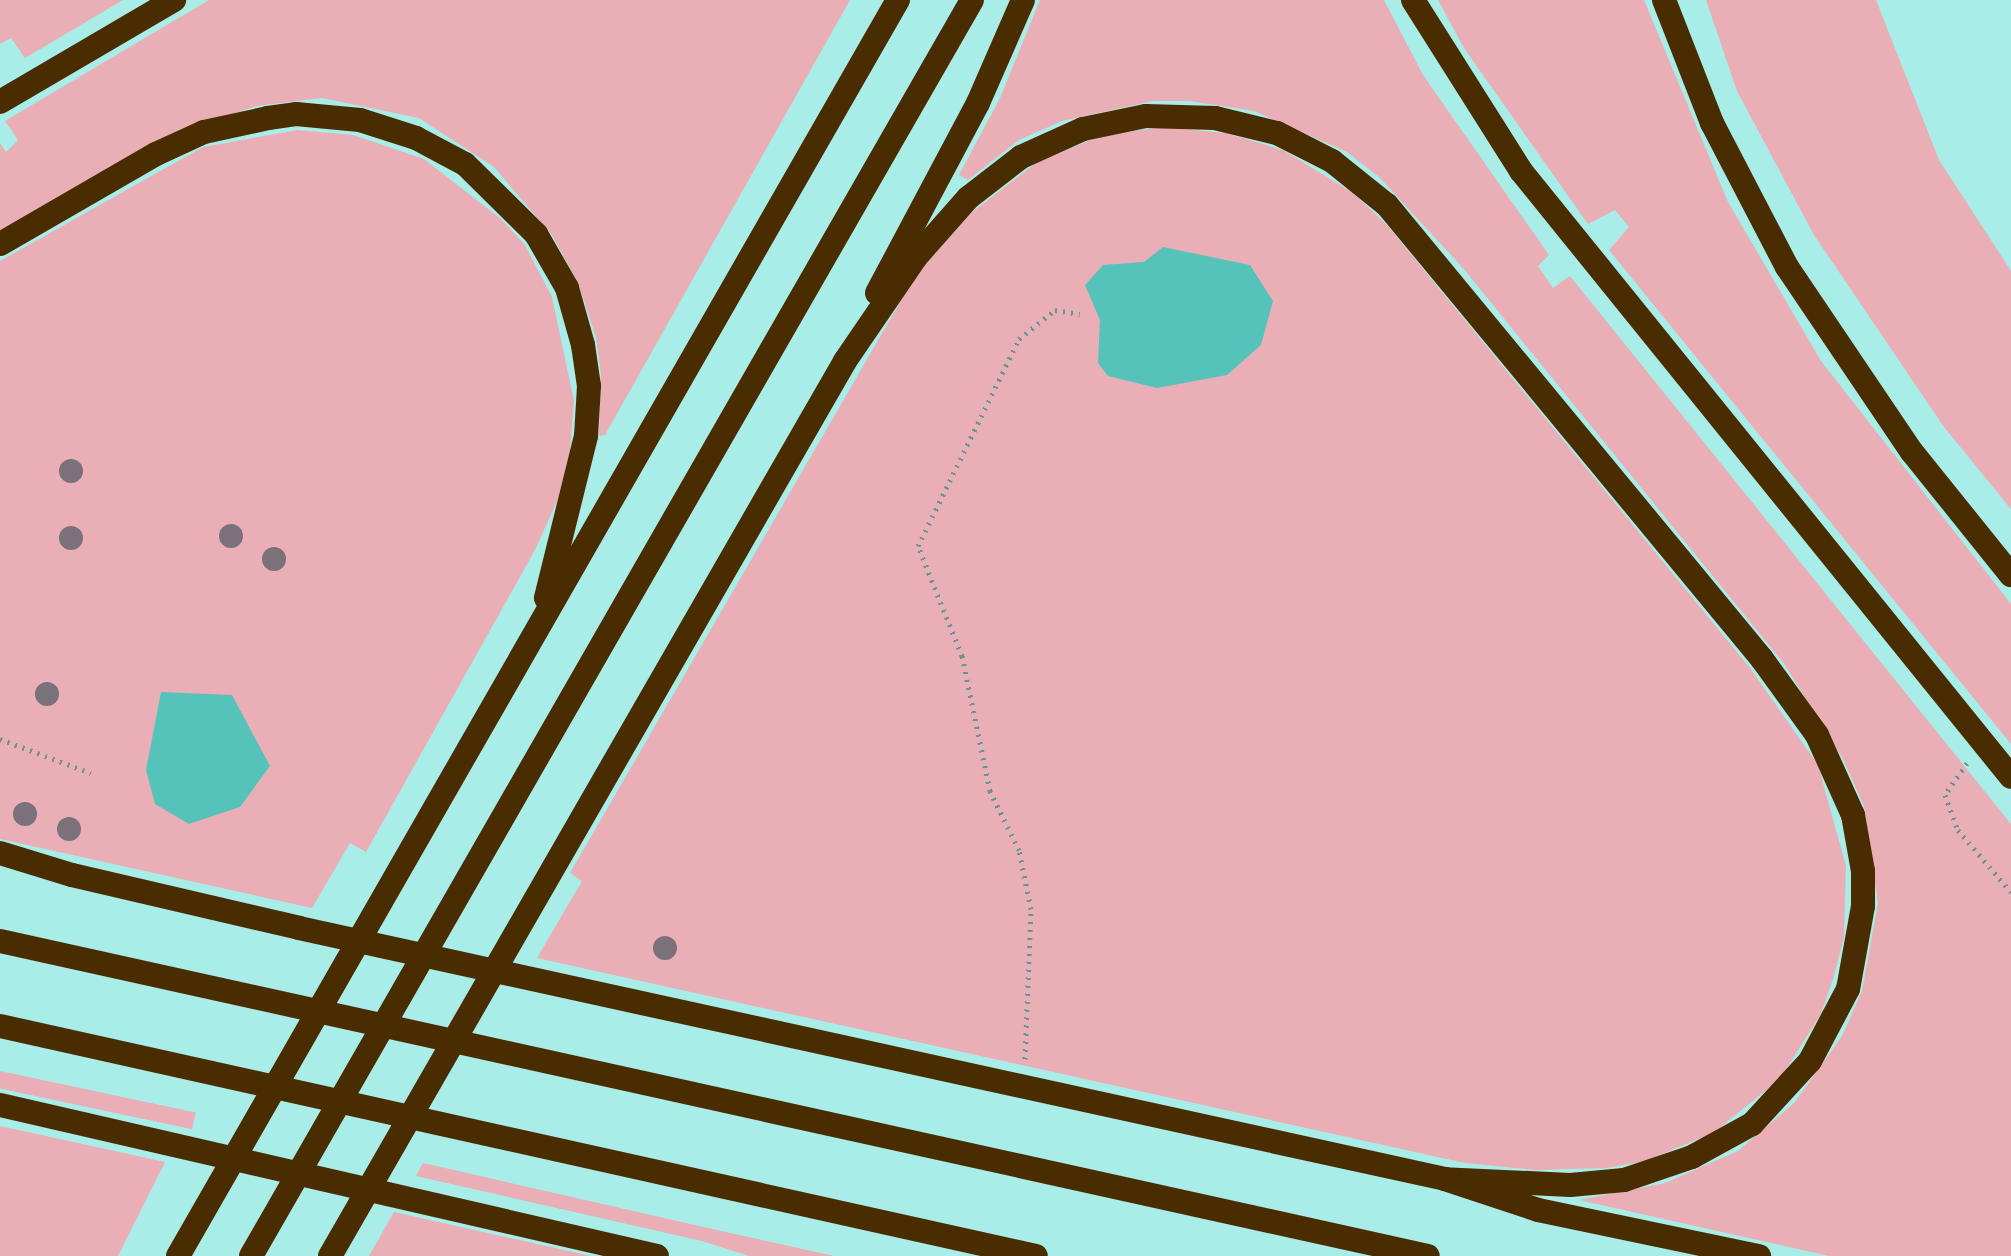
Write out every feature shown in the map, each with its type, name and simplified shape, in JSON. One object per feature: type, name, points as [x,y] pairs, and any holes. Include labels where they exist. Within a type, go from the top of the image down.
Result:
[{"type":"highway","points":[[0,102],[174,0]]},
{"type":"highway","points":[[178,1256],[898,0]]},
{"type":"highway","points":[[251,1256],[972,0]]},
{"type":"highway","points":[[330,1256],[845,361],[897,250],[978,103],[1023,0]]},
{"type":"highway","points":[[1413,0],[1521,171],[2011,777]]},
{"type":"highway","points":[[1664,0],[1712,123],[1787,267],[1912,452],[2011,575]]},
{"type":"highway","points":[[0,244],[156,154],[204,132],[268,118],[296,114],[360,120],[416,138],[465,164],[536,234],[567,288],[583,345],[589,386],[586,436],[538,629]]},
{"type":"highway","points":[[845,361],[941,226],[995,174],[1034,150],[1083,129],[1146,116],[1215,118],[1277,133],[1332,161],[1411,230],[1798,706],[1843,788],[1863,871],[1855,968],[1843,1004],[1810,1061],[1752,1124],[1658,1172],[1570,1185],[1445,1179]]},
{"type":"highway","points":[[0,853],[72,875],[1445,1179],[1538,1210],[1759,1256]]},
{"type":"highway","points":[[0,865],[72,875]]},
{"type":"highway","points":[[0,941],[1428,1256]]},
{"type":"highway","points":[[0,1026],[1036,1256]]},
{"type":"highway","points":[[0,1105],[657,1256]]},
{"type":"path","points":[[1023,1088],[1031,909],[1019,850],[990,791],[962,656],[918,546],[1019,339],[1055,310],[1080,314]]},
{"type":"path","points":[[0,739],[91,773]]},
{"type":"path","points":[[1986,747],[1957,771],[1945,795],[1958,830],[2011,892]]},
{"type":"shaded area","points":[[0,0],[123,0],[25,58],[11,38],[0,44]]},
{"type":"shaded area","points":[[209,0],[850,0],[605,435],[599,436],[601,375],[596,337],[578,283],[552,235],[494,167],[419,118],[322,98],[257,106],[183,130],[0,230],[0,143],[6,152],[18,140],[5,121]]},
{"type":"shaded area","points":[[1040,0],[1384,0],[1423,75],[1549,255],[1538,266],[1553,288],[1570,276],[2011,824],[2011,1256],[1829,1256],[1579,1200],[1665,1183],[1738,1151],[1794,1103],[1842,1036],[1862,991],[1878,903],[1864,806],[1843,759],[1785,665],[1463,268],[1379,177],[1347,152],[1254,111],[1189,101],[1153,101],[1062,121],[1019,140],[968,180],[959,175],[1000,98]]},
{"type":"shaded area","points":[[1438,0],[1644,0],[1728,202],[1821,361],[2011,604],[2011,744],[1609,250],[1629,227],[1615,210],[1588,224],[1464,48]]},
{"type":"shaded area","points":[[1706,0],[1876,0],[1939,160],[2011,271],[2011,509],[1944,427],[1814,235],[1737,91]]},
{"type":"shaded area","points":[[1162,127],[1225,133],[1283,150],[1353,193],[1387,225],[1750,668],[1818,765],[1846,866],[1844,937],[1834,976],[1821,1014],[1780,1079],[1713,1133],[1645,1161],[1607,1168],[1535,1170],[1465,1163],[537,958],[582,881],[570,873],[914,278],[971,213],[1036,163],[1100,136]]},
{"type":"shaded area","points":[[297,130],[353,135],[424,159],[501,219],[525,245],[552,297],[574,401],[570,451],[558,499],[535,550],[366,852],[350,843],[312,908],[0,839],[0,261],[203,147]]},
{"type":"shaded area","points":[[0,1071],[196,1113],[192,1129],[0,1088]]},
{"type":"shaded area","points":[[0,1126],[165,1162],[118,1256],[0,1256]]},
{"type":"shaded area","points":[[423,1163],[834,1256],[749,1256],[702,1241],[416,1176]]},
{"type":"shaded area","points":[[394,1212],[591,1256],[369,1256]]},
{"type":"water","points":[[1163,247],[1250,265],[1273,301],[1261,345],[1227,375],[1157,388],[1108,376],[1098,363],[1100,320],[1085,285],[1103,265],[1144,262]]},
{"type":"water","points":[[161,692],[232,695],[270,766],[240,807],[189,824],[155,804],[146,770]]}]
